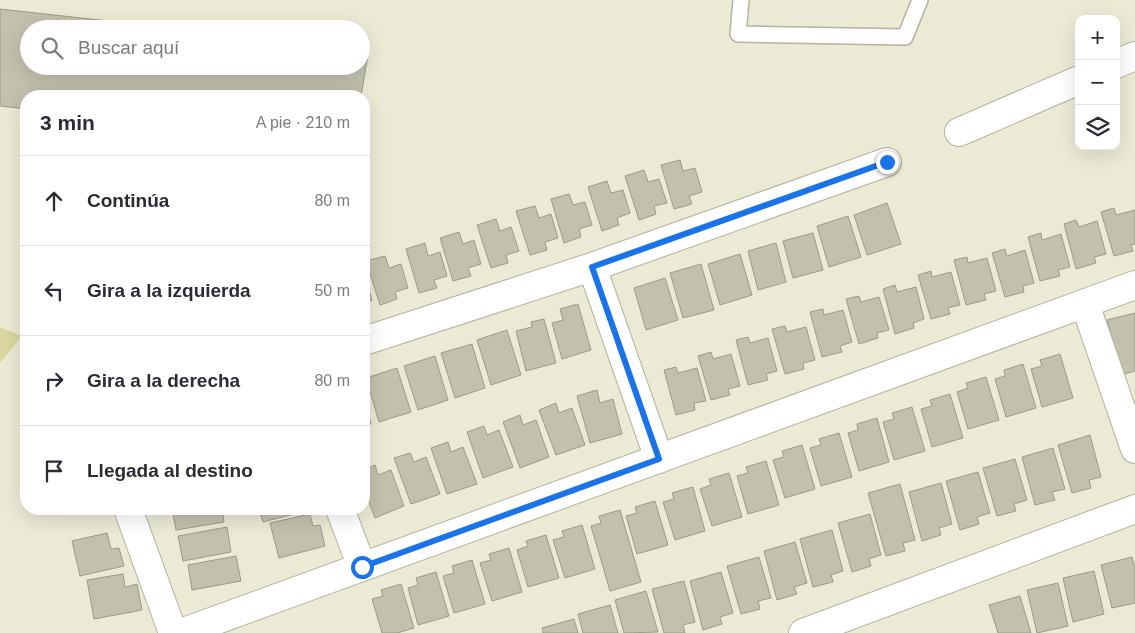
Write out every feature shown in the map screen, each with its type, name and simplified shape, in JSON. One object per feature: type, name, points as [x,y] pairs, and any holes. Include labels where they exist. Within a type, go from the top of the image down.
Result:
[{"type":"street","points":[[1120,62],[1135,56]]},
{"type":"street","points":[[959,132],[1075,82]]},
{"type":"street","points":[[370,339],[592,267],[887,162]]},
{"type":"street","points":[[592,267],[659,459]]},
{"type":"street","points":[[181,633],[1135,286]]},
{"type":"street","points":[[1085,304],[1135,449]]},
{"type":"street","points":[[803,633],[1135,509]]},
{"type":"street","points":[[130,515],[173,633]]},
{"type":"street","points":[[342,515],[362,567]]},
{"type":"lane","points":[[741,0],[738,34],[905,37],[920,0]]},
{"type":"shaded area","points":[[0,327],[20,335],[20,338],[0,363]]},
{"type":"building","points":[[0,9],[100,20],[20,20],[20,75],[365,75],[362,90],[20,90],[20,108],[0,106]]},
{"type":"building","points":[[680,160],[683,171],[695,168],[702,192],[689,196],[692,204],[674,209],[661,165]]},
{"type":"building","points":[[644,170],[648,182],[659,179],[667,203],[654,206],[656,214],[639,220],[625,176]]},
{"type":"building","points":[[607,181],[611,193],[623,190],[630,213],[617,218],[619,225],[602,231],[588,187]]},
{"type":"building","points":[[569,194],[573,205],[585,202],[592,225],[579,229],[581,237],[564,243],[551,199]]},
{"type":"building","points":[[887,203],[901,244],[867,255],[854,215]]},
{"type":"building","points":[[535,206],[539,218],[551,214],[558,238],[545,242],[547,250],[530,255],[516,211]]},
{"type":"building","points":[[1114,208],[1116,215],[1135,210],[1135,244],[1131,245],[1133,251],[1114,256],[1101,212]]},
{"type":"building","points":[[848,216],[861,257],[829,267],[817,226]]},
{"type":"building","points":[[496,219],[500,231],[511,227],[519,251],[506,255],[508,263],[491,268],[477,225]]},
{"type":"building","points":[[1076,220],[1079,227],[1097,221],[1106,254],[1094,257],[1096,263],[1076,269],[1064,224]]},
{"type":"building","points":[[459,232],[463,244],[474,240],[481,264],[468,268],[471,276],[453,281],[440,238]]},
{"type":"building","points":[[813,233],[823,270],[793,278],[783,241]]},
{"type":"building","points":[[1041,233],[1042,240],[1061,234],[1070,267],[1058,270],[1060,276],[1040,281],[1028,237]]},
{"type":"building","points":[[425,243],[428,256],[440,252],[447,276],[434,280],[437,288],[419,293],[406,249]]},
{"type":"building","points":[[776,243],[786,282],[758,290],[748,251]]},
{"type":"building","points":[[1005,249],[1007,256],[1025,250],[1034,283],[1023,286],[1024,292],[1005,297],[992,253]]},
{"type":"building","points":[[740,254],[752,295],[720,305],[708,264]]},
{"type":"building","points":[[385,256],[389,268],[401,264],[408,288],[395,292],[397,299],[380,305],[370,274],[370,260]]},
{"type":"building","points":[[967,257],[968,263],[987,258],[996,291],[984,294],[986,300],[966,305],[954,260]]},
{"type":"building","points":[[701,264],[714,310],[683,318],[670,273]]},
{"type":"building","points":[[931,271],[932,277],[951,272],[960,305],[948,308],[950,314],[931,319],[918,275]]},
{"type":"building","points":[[665,278],[678,320],[646,330],[634,288]]},
{"type":"building","points":[[895,285],[897,292],[916,287],[924,319],[913,323],[914,328],[895,334],[883,289]]},
{"type":"building","points":[[859,296],[861,302],[879,297],[889,330],[877,333],[878,338],[859,344],[846,299]]},
{"type":"building","points":[[578,304],[591,350],[562,359],[552,323],[563,320],[560,309]]},
{"type":"building","points":[[823,309],[824,315],[843,310],[852,342],[840,346],[842,352],[822,357],[810,312]]},
{"type":"building","points":[[1135,313],[1135,371],[1121,375],[1107,320]]},
{"type":"building","points":[[544,319],[556,363],[526,371],[516,331],[532,327],[531,322]]},
{"type":"building","points":[[785,326],[787,332],[806,327],[815,360],[803,363],[804,369],[785,374],[772,329]]},
{"type":"building","points":[[507,330],[521,375],[491,385],[477,340]]},
{"type":"building","points":[[748,337],[750,343],[768,338],[777,371],[766,374],[768,380],[748,385],[736,340]]},
{"type":"building","points":[[472,344],[485,388],[455,398],[441,353]]},
{"type":"building","points":[[711,352],[713,359],[731,354],[740,386],[728,389],[730,395],[711,400],[698,356]]},
{"type":"building","points":[[1060,354],[1073,398],[1042,407],[1031,369],[1042,366],[1040,360]]},
{"type":"building","points":[[435,356],[448,400],[418,410],[404,366]]},
{"type":"building","points":[[1023,364],[1036,408],[1006,417],[995,379],[1005,376],[1004,370]]},
{"type":"building","points":[[676,367],[678,373],[697,368],[706,401],[694,403],[695,410],[676,415],[664,370]]},
{"type":"building","points":[[397,368],[411,412],[379,422],[370,392],[370,377]]},
{"type":"building","points":[[986,377],[999,420],[968,429],[957,392],[968,388],[966,383]]},
{"type":"building","points":[[597,390],[600,403],[613,399],[622,434],[590,443],[577,396]]},
{"type":"building","points":[[950,394],[963,438],[932,447],[921,409],[932,406],[930,400]]},
{"type":"building","points":[[556,403],[559,413],[572,408],[585,445],[556,455],[539,410]]},
{"type":"building","points":[[912,407],[925,451],[894,460],[883,422],[894,419],[892,413]]},
{"type":"building","points":[[520,415],[523,425],[536,420],[549,457],[520,468],[503,422]]},
{"type":"building","points":[[877,418],[889,462],[859,471],[848,433],[858,430],[857,424]]},
{"type":"building","points":[[484,426],[487,435],[499,430],[513,467],[483,478],[467,432]]},
{"type":"building","points":[[839,433],[852,477],[821,486],[810,448],[821,445],[819,439]]},
{"type":"building","points":[[1090,435],[1101,477],[1089,480],[1091,488],[1072,493],[1058,445]]},
{"type":"building","points":[[448,442],[451,452],[463,447],[477,484],[447,494],[431,448]]},
{"type":"building","points":[[802,445],[815,489],[785,498],[773,460],[784,457],[782,451]]},
{"type":"building","points":[[1053,448],[1065,489],[1052,492],[1055,500],[1035,505],[1022,457]]},
{"type":"building","points":[[410,453],[414,462],[426,457],[440,494],[411,504],[394,458]]},
{"type":"building","points":[[1015,459],[1027,500],[1014,504],[1016,511],[997,516],[983,468]]},
{"type":"building","points":[[766,461],[779,505],[748,514],[737,476],[748,473],[746,467]]},
{"type":"building","points":[[375,465],[378,475],[391,470],[404,506],[375,518],[370,504],[370,467]]},
{"type":"building","points":[[978,472],[990,513],[977,517],[979,524],[960,530],[946,481]]},
{"type":"building","points":[[729,473],[742,517],[712,526],[700,489],[711,485],[709,479]]},
{"type":"building","points":[[941,483],[952,524],[939,528],[941,535],[922,541],[909,492]]},
{"type":"building","points":[[900,484],[915,540],[903,543],[905,551],[886,556],[868,493]]},
{"type":"building","points":[[693,487],[705,531],[675,540],[663,502],[674,499],[672,493]]},
{"type":"building","points":[[655,501],[668,545],[637,554],[626,516],[637,513],[635,507]]},
{"type":"building","points":[[620,510],[641,582],[610,591],[591,526],[601,523],[599,516]]},
{"type":"building","points":[[870,514],[881,555],[869,559],[871,566],[852,572],[838,523]]},
{"type":"building","points":[[173,515],[223,515],[224,522],[176,530]]},
{"type":"building","points":[[261,515],[290,515],[263,522]]},
{"type":"building","points":[[310,515],[313,526],[320,525],[325,546],[279,558],[270,523]]},
{"type":"building","points":[[582,525],[595,569],[565,578],[553,540],[564,537],[562,531]]},
{"type":"building","points":[[227,527],[231,552],[183,561],[178,536]]},
{"type":"building","points":[[832,530],[843,571],[831,575],[833,582],[813,587],[800,539]]},
{"type":"building","points":[[107,533],[111,549],[119,548],[124,566],[80,576],[72,541]]},
{"type":"building","points":[[546,535],[559,578],[528,587],[517,550],[528,546],[526,541]]},
{"type":"building","points":[[795,542],[807,583],[794,587],[797,594],[777,600],[764,551]]},
{"type":"building","points":[[509,548],[522,592],[492,601],[480,563],[491,560],[489,554]]},
{"type":"building","points":[[236,556],[241,581],[192,590],[188,565]]},
{"type":"building","points":[[759,557],[771,598],[758,601],[760,609],[741,614],[727,566]]},
{"type":"building","points":[[1132,557],[1135,569],[1135,603],[1112,608],[1101,565]]},
{"type":"building","points":[[472,560],[485,604],[454,613],[443,576],[454,573],[452,566]]},
{"type":"building","points":[[1094,571],[1104,614],[1073,622],[1063,578]]},
{"type":"building","points":[[436,572],[449,616],[418,625],[408,588],[418,585],[416,578]]},
{"type":"building","points":[[721,572],[733,613],[720,617],[722,624],[703,630],[690,581]]},
{"type":"building","points":[[123,574],[125,587],[137,584],[142,610],[94,619],[87,580]]},
{"type":"building","points":[[684,581],[695,622],[683,625],[685,633],[664,633],[652,589]]},
{"type":"building","points":[[1058,583],[1068,626],[1037,633],[1027,590]]},
{"type":"building","points":[[401,584],[414,628],[397,633],[382,633],[372,599],[383,596],[381,590]]},
{"type":"building","points":[[646,591],[658,632],[624,633],[615,600]]},
{"type":"building","points":[[1020,596],[1031,633],[998,633],[989,605]]},
{"type":"building","points":[[610,605],[618,633],[583,633],[578,614]]},
{"type":"building","points":[[574,619],[578,633],[543,633],[542,628]]},
{"type":"route","points":[[362,567],[659,459],[592,267],[887,162]]}]
